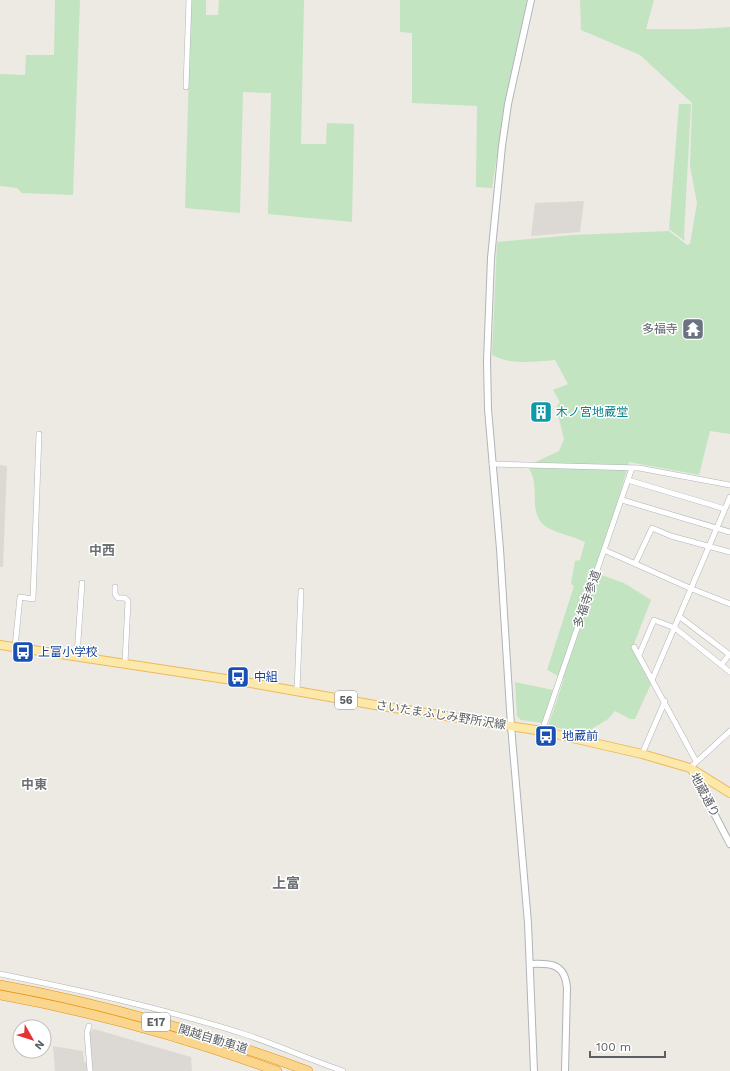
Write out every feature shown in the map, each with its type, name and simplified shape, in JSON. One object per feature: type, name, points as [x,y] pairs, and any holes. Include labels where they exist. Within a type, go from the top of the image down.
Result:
[{"type":"highway","name":"関越自動車道","points":[[0,985],[52,995],[193,1032],[308,1071]]},
{"type":"highway","name":"関越自動車道","points":[[0,995],[142,1028],[190,1042],[277,1071]]},
{"type":"main road","name":"さいたまふじみ野所沢線","points":[[0,645],[77,655],[297,690],[375,705],[542,731],[693,764],[730,793]]},
{"type":"street","points":[[186,87],[189,0]]},
{"type":"street","points":[[531,0],[504,127],[494,220],[487,361],[492,464],[500,549],[511,726],[530,964],[534,1071]]},
{"type":"street","points":[[14,647],[20,597],[33,599],[39,434]]},
{"type":"street","points":[[492,464],[632,468],[730,485]]},
{"type":"street","name":"多福寺参道","points":[[542,731],[632,468]]},
{"type":"street","points":[[628,480],[725,509]]},
{"type":"street","points":[[652,680],[730,497]]},
{"type":"street","points":[[622,500],[730,532]]},
{"type":"street","points":[[635,564],[652,528],[671,536],[730,552]]},
{"type":"street","points":[[604,550],[730,604]]},
{"type":"street","points":[[77,655],[82,583]]},
{"type":"street","points":[[115,587],[115,594],[118,598],[125,598],[128,601],[125,663]]},
{"type":"street","points":[[297,690],[301,591]]},
{"type":"street","points":[[680,617],[730,655],[721,665]]},
{"type":"street","points":[[639,655],[654,620],[675,628],[730,672]]},
{"type":"street","points":[[634,647],[665,701],[693,764],[730,731]]},
{"type":"street","points":[[642,754],[665,701]]},
{"type":"street","name":"地蔵通り","points":[[693,764],[730,844]]},
{"type":"street","points":[[530,964],[554,964],[561,971],[565,979],[567,988],[566,1071]]},
{"type":"street","points":[[0,974],[42,982],[142,1006],[248,1036],[327,1068],[343,1071]]},
{"type":"street","points":[[89,1026],[87,1032],[90,1071]]},
{"type":"shaded area","points":[[584,201],[580,232],[531,236],[535,203]]},
{"type":"shaded area","points":[[0,465],[7,466],[3,567],[0,567]]},
{"type":"shaded area","points":[[94,1029],[191,1057],[192,1071],[92,1071],[89,1033]]},
{"type":"shaded area","points":[[53,1046],[83,1051],[84,1062],[87,1064],[88,1071],[55,1071]]},
{"type":"green space","points":[[55,0],[80,0],[73,195],[22,193],[17,188],[0,186],[0,74],[25,75],[26,55],[54,55]]},
{"type":"green space","points":[[191,0],[206,0],[206,15],[218,15],[219,0],[304,0],[301,144],[326,144],[327,123],[354,124],[352,222],[268,214],[271,93],[243,92],[240,213],[185,208]]},
{"type":"green space","points":[[400,0],[527,0],[506,97],[492,188],[476,187],[477,106],[412,103],[412,33],[400,32]]},
{"type":"green space","points":[[580,0],[654,0],[646,29],[698,29],[730,27],[730,434],[710,431],[699,475],[629,462],[613,518],[593,572],[624,583],[651,600],[632,649],[651,684],[635,719],[630,719],[615,711],[608,719],[585,733],[548,726],[564,679],[547,670],[574,586],[571,584],[575,561],[580,560],[585,542],[559,533],[545,526],[539,520],[535,506],[534,482],[532,474],[527,466],[559,451],[564,439],[556,407],[560,402],[553,390],[568,384],[555,360],[515,362],[492,355],[497,242],[573,235],[669,231],[687,245],[690,244],[697,203],[690,166],[692,103],[640,55],[581,30]]},
{"type":"green space","points":[[679,104],[691,104],[684,235],[685,241],[669,229]]},
{"type":"green space","points":[[515,682],[553,690],[543,723],[521,720],[517,716]]},
{"type":"place","name":"多福寺","points":[[693,329]]},
{"type":"place","name":"木ノ宮地蔵堂","points":[[541,412]]},
{"type":"place","name":"上富小学校","points":[[23,652]]},
{"type":"place","name":"中組","points":[[238,677]]},
{"type":"place","name":"地蔵前","points":[[546,736]]},
{"type":"district","name":"中西","points":[[102,550]]},
{"type":"district","name":"中東","points":[[34,784]]},
{"type":"district","name":"上富","points":[[286,883]]}]
